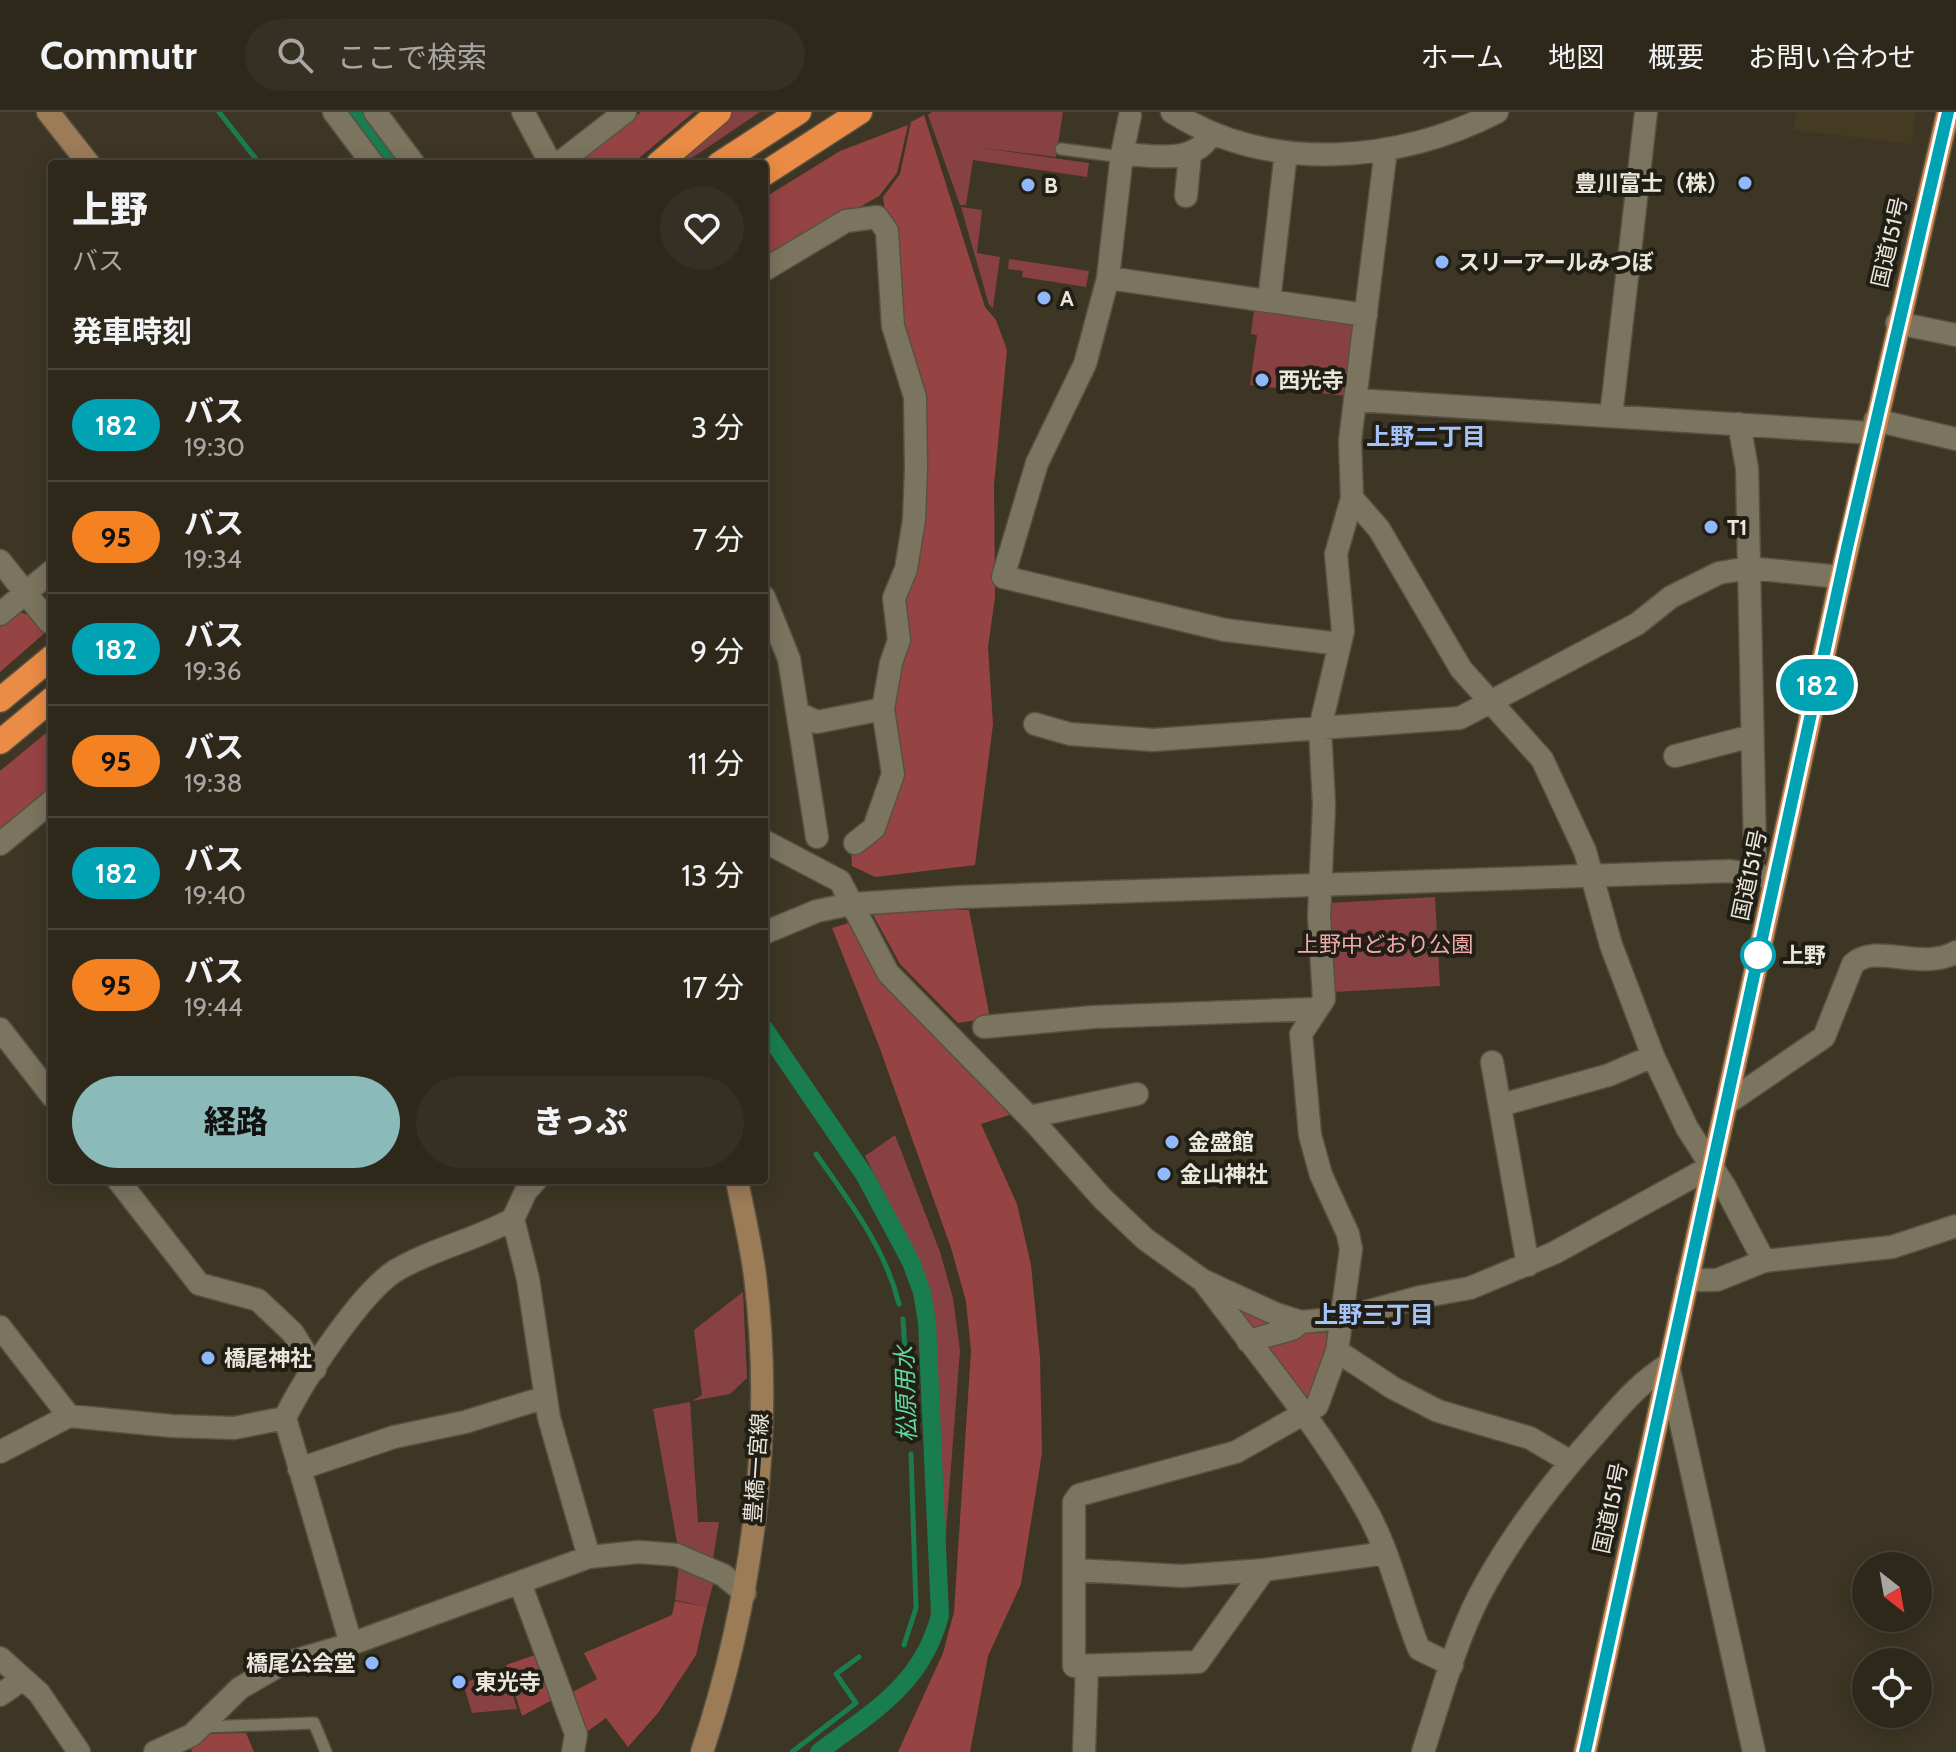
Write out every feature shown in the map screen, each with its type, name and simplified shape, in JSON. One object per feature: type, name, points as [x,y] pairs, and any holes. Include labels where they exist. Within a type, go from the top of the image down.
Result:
[{"type":"highway","points":[[663,160],[719,112]]},
{"type":"highway","points":[[725,160],[799,112]]},
{"type":"highway","points":[[768,171],[860,112]]},
{"type":"highway","name":"国道151号","points":[[1936,151],[1937,112]]},
{"type":"highway","name":"国道151号","points":[[1585,1752],[1897,323],[1936,151],[1948,112]]},
{"type":"highway","points":[[0,700],[48,660]]},
{"type":"highway","points":[[0,742],[48,702]]},
{"type":"main road","points":[[48,112],[86,160]]},
{"type":"main road","name":"豊橋一宮線","points":[[702,1752],[745,1593],[760,1450],[760,1366],[755,1276],[738,1184]]},
{"type":"street","points":[[334,112],[370,160]]},
{"type":"street","points":[[375,112],[411,160]]},
{"type":"street","points":[[523,112],[549,160]]},
{"type":"street","points":[[563,160],[625,112]]},
{"type":"street","points":[[1172,112],[1211,133],[1286,152],[1386,149],[1447,133],[1497,112]]},
{"type":"street","points":[[1611,416],[1646,112]]},
{"type":"street","points":[[1130,116],[1122,155],[1108,278],[1085,364],[1037,463],[1003,577],[1225,630],[1340,644]]},
{"type":"street","points":[[1122,155],[1190,154],[1206,143],[1211,133]]},
{"type":"street","points":[[1264,1570],[1198,1662],[1074,1666],[1074,1502],[1079,1495],[1236,1452],[1317,1406],[1337,1351],[1351,1249],[1348,1234],[1321,1175],[1303,1085],[1301,1034],[1324,999],[1320,884],[1324,805],[1320,728],[1340,644],[1344,612],[1335,574],[1336,554],[1352,498],[1350,441],[1386,149]]},
{"type":"street","points":[[1269,301],[1286,152]]},
{"type":"street","points":[[1186,196],[1190,154]]},
{"type":"street","points":[[768,268],[846,221],[877,217],[887,231],[893,326],[915,397],[914,520],[906,569],[894,598],[899,640],[891,663],[883,709],[893,774],[874,828],[855,843]]},
{"type":"street","points":[[1108,278],[1366,315]]},
{"type":"street","points":[[1897,323],[1956,335]]},
{"type":"street","points":[[1356,400],[1739,424],[1874,427],[1956,439]]},
{"type":"street","points":[[1739,424],[1747,468],[1755,852]]},
{"type":"street","points":[[1352,498],[1379,529],[1461,669],[1489,705],[1542,759],[1566,804],[1631,1005],[1653,1056],[1687,1128],[1712,1166],[1764,1261]]},
{"type":"street","points":[[0,561],[48,621]]},
{"type":"street","points":[[1035,724],[1070,734],[1153,740],[1447,721],[1489,705],[1529,679],[1637,624],[1697,582],[1749,568],[1841,577]]},
{"type":"street","points":[[0,614],[48,574]]},
{"type":"street","points":[[768,619],[774,651],[800,714],[817,837]]},
{"type":"street","points":[[800,714],[817,722],[883,709]]},
{"type":"street","points":[[1675,756],[1752,736]]},
{"type":"street","points":[[0,844],[48,804]]},
{"type":"street","points":[[768,843],[829,872],[840,881],[888,973],[1029,1117],[1102,1198],[1145,1239],[1202,1280],[1301,1322],[1343,1318],[1420,1297],[1470,1288],[1528,1265],[1712,1166]]},
{"type":"street","points":[[768,931],[817,911],[851,904],[1320,884],[1737,871],[1775,878]]},
{"type":"street","points":[[1726,1104],[1824,1037],[1853,964],[1862,956],[1873,954],[1925,961],[1956,952]]},
{"type":"street","points":[[984,1027],[1094,1017],[1315,1009]]},
{"type":"street","points":[[0,1029],[48,1091]]},
{"type":"street","points":[[1501,1105],[1609,1075],[1653,1056]]},
{"type":"street","points":[[1492,1062],[1528,1265]]},
{"type":"street","points":[[1029,1117],[1137,1094]]},
{"type":"street","points":[[121,1184],[199,1284],[258,1300],[293,1333],[315,1369]]},
{"type":"street","points":[[525,1184],[513,1219],[528,1279],[546,1397],[589,1557]]},
{"type":"street","points":[[351,1644],[285,1418],[315,1369],[378,1284],[397,1270],[513,1219]]},
{"type":"street","points":[[1687,1280],[1717,1280],[1764,1261],[1892,1247],[1956,1226]]},
{"type":"street","points":[[1202,1280],[1304,1414],[1365,1507],[1386,1553],[1419,1649],[1452,1665]]},
{"type":"street","points":[[1248,1341],[1292,1329],[1301,1322]]},
{"type":"street","points":[[0,1327],[69,1416]]},
{"type":"street","points":[[1337,1351],[1393,1388],[1438,1411],[1530,1438],[1571,1462]]},
{"type":"street","points":[[1423,1752],[1478,1598],[1505,1552],[1571,1462],[1648,1377],[1668,1365],[1754,1752]]},
{"type":"street","points":[[299,1469],[394,1437],[465,1422],[546,1397]]},
{"type":"street","points":[[0,1452],[69,1416],[172,1426],[234,1428],[285,1418]]},
{"type":"street","points":[[155,1752],[203,1727],[240,1688],[280,1665],[351,1644],[589,1557],[639,1552],[677,1555],[723,1575],[745,1593]]},
{"type":"street","points":[[1075,1570],[1182,1576],[1264,1570],[1386,1553]]},
{"type":"street","points":[[520,1583],[576,1734],[573,1752]]},
{"type":"street","points":[[0,1658],[39,1693],[79,1752]]},
{"type":"street","points":[[1084,1752],[1087,1666]]},
{"type":"street","points":[[0,1695],[23,1679]]},
{"type":"lane","points":[[1061,149],[1122,155]]},
{"type":"lane","points":[[203,1727],[314,1723],[326,1752]]},
{"type":"shaded area","points":[[641,112],[694,112],[637,160],[578,160]]},
{"type":"shaded area","points":[[1796,112],[1916,112],[1911,144],[1794,130]]},
{"type":"shaded area","points":[[924,115],[985,307],[996,320],[1007,350],[994,485],[995,597],[988,647],[993,724],[975,865],[875,877],[852,866],[851,849],[873,838],[893,724],[900,598],[913,572],[907,349],[883,197],[900,174],[911,122]]},
{"type":"shaded area","points":[[908,125],[897,173],[879,196],[768,260],[768,196],[840,151]]},
{"type":"shaded area","points":[[19,612],[32,616],[47,631],[0,672],[0,627]]},
{"type":"shaded area","points":[[48,731],[48,793],[0,833],[0,771]]},
{"type":"shaded area","points":[[908,909],[969,910],[990,1018],[958,1023],[900,964],[872,913]]},
{"type":"shaded area","points":[[849,923],[881,978],[1019,1112],[981,1124],[1017,1204],[1031,1265],[1040,1358],[1042,1453],[1021,1584],[988,1656],[970,1752],[898,1752],[943,1653],[954,1612],[971,1351],[966,1301],[951,1248],[879,1046],[832,928]]},
{"type":"shaded area","points":[[1229,1303],[1334,1332],[1313,1397],[1304,1401]]},
{"type":"shaded area","points":[[675,1601],[707,1607],[696,1655],[658,1713],[628,1747],[606,1718],[581,1736],[567,1695],[597,1679],[584,1653],[672,1615]]},
{"type":"shaded area","points":[[541,1653],[556,1698],[522,1716],[506,1665]]},
{"type":"shaded area","points":[[246,1733],[254,1752],[192,1752],[190,1746],[207,1734]]},
{"type":"green space","points":[[731,112],[760,112],[689,160],[675,160]]},
{"type":"green space","points":[[932,112],[1063,112],[1056,157],[975,147],[1089,163],[1087,177],[973,160],[966,205],[960,205],[928,115]]},
{"type":"green space","points":[[961,207],[982,210],[977,253],[1000,257],[993,308],[989,305]]},
{"type":"green space","points":[[1009,259],[1089,271],[1086,287],[1022,277],[1023,271],[1008,269]]},
{"type":"green space","points":[[1254,309],[1351,320],[1356,328],[1347,396],[1250,385],[1257,335],[1251,334]]},
{"type":"green space","name":"上野中どおり公園","points":[[1435,897],[1440,986],[1334,992],[1329,903]]},
{"type":"green space","points":[[895,1135],[940,1252],[953,1298],[960,1350],[943,1570],[934,1320],[917,1257],[865,1156]]},
{"type":"green space","points":[[743,1292],[747,1378],[730,1394],[692,1401],[702,1395],[694,1330]]},
{"type":"green space","points":[[690,1402],[698,1522],[719,1522],[713,1559],[678,1548],[653,1409]]},
{"type":"green space","points":[[679,1565],[714,1581],[707,1607],[675,1600]]},
{"type":"green space","points":[[505,1669],[517,1709],[472,1713],[463,1683]]},
{"type":"waterway","points":[[219,112],[257,160]]},
{"type":"waterway","name":"松原用水","points":[[355,112],[390,160]]},
{"type":"waterway","name":"松原用水","points":[[768,1034],[865,1176],[911,1262],[922,1292],[927,1322],[940,1615],[932,1639],[908,1678],[876,1709],[819,1752]]},
{"type":"waterway","points":[[816,1154],[875,1244],[899,1304]]},
{"type":"waterway","points":[[903,1319],[910,1430]]},
{"type":"waterway","points":[[904,1645],[916,1608],[911,1454]]},
{"type":"waterway","points":[[792,1752],[856,1703],[836,1674],[859,1657]]},
{"type":"bus line","name":"182","points":[[1585,1752],[1847,548],[1936,151],[1948,112]]},
{"type":"place","name":"豊川富士（株）","points":[[1745,183]]},
{"type":"place","name":"B","points":[[1028,185]]},
{"type":"place","name":"スリーアールみつぼ","points":[[1442,262]]},
{"type":"place","name":"A","points":[[1044,298]]},
{"type":"place","name":"西光寺","points":[[1262,380]]},
{"type":"place","name":"T1","points":[[1711,527]]},
{"type":"place","name":"上野","points":[[1758,955]]},
{"type":"place","name":"金盛館","points":[[1172,1142]]},
{"type":"place","name":"金山神社","points":[[1164,1174]]},
{"type":"place","name":"橋尾神社","points":[[208,1358]]},
{"type":"place","name":"橋尾公会堂","points":[[372,1663]]},
{"type":"place","name":"東光寺","points":[[459,1682]]},
{"type":"district","name":"上野二丁目","points":[[1426,437]]},
{"type":"district","name":"上野三丁目","points":[[1374,1315]]}]
